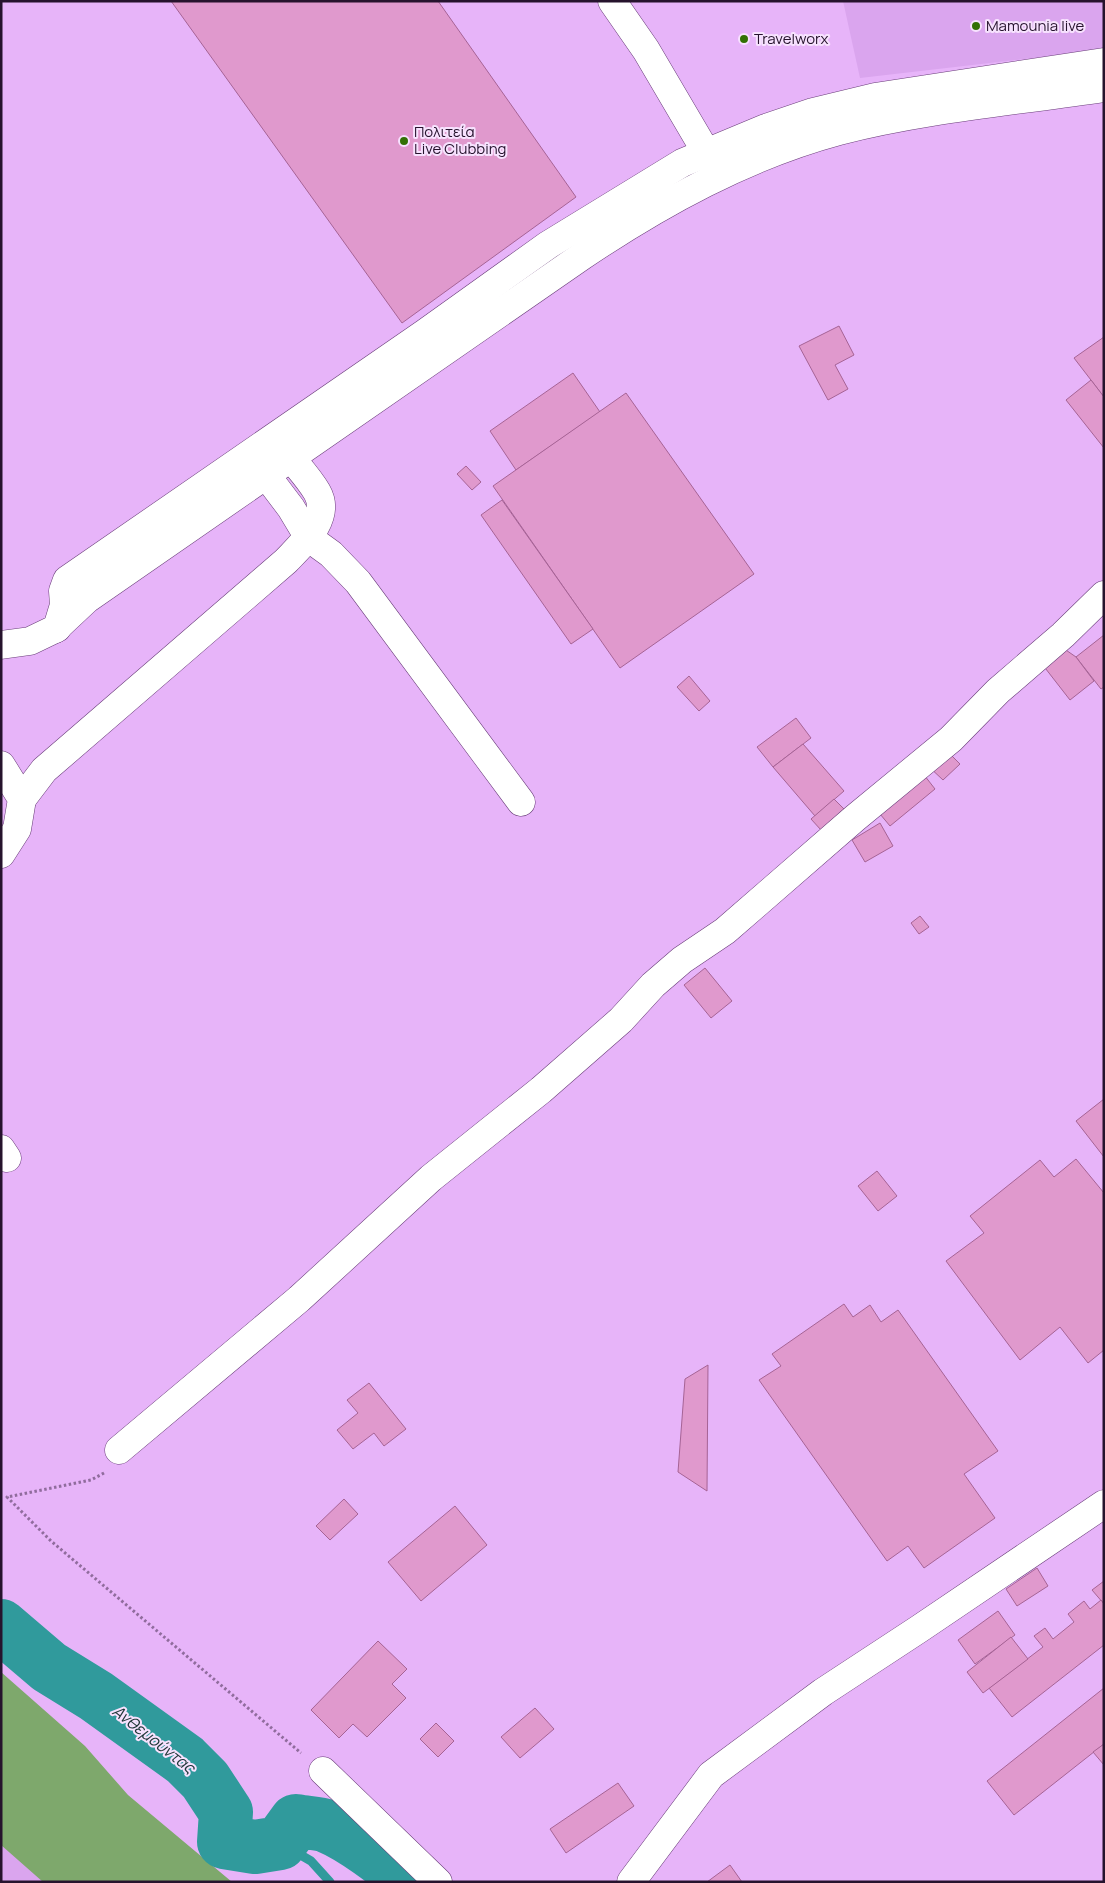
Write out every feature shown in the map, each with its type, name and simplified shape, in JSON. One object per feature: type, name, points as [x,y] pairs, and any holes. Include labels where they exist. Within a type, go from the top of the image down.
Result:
[{"type":"street","points":[[612,1],[646,50],[706,152]]},
{"type":"street","points":[[1,644],[30,641],[57,628],[64,605],[63,591],[67,580],[425,333],[548,245],[682,162],[813,112],[875,97],[1104,62]]},
{"type":"street","points":[[1,661],[57,628],[87,599],[636,220],[706,181],[777,152],[839,131],[921,115],[1104,88]]},
{"type":"street","points":[[1,854],[17,829],[22,799],[44,770],[286,561],[309,538],[321,513],[318,494],[291,458]]},
{"type":"street","points":[[266,475],[291,508],[309,538],[331,554],[358,582],[521,802]]},
{"type":"street","points":[[119,1450],[299,1299],[431,1178],[541,1090],[621,1020],[653,985],[682,960],[725,931],[855,818],[951,739],[998,691],[1063,635],[1104,595]]},
{"type":"street","points":[[1,765],[22,799]]},
{"type":"street","points":[[631,1882],[711,1776],[823,1692],[1104,1504]]},
{"type":"street","points":[[323,1771],[438,1882]]},
{"type":"path","points":[[6,1497],[91,1480],[109,1470],[119,1450]]},
{"type":"path","points":[[1,1492],[51,1541],[323,1771]]},
{"type":"shaded area","name":"Mamounia live","points":[[843,1],[1104,1],[1104,50],[860,78]]},
{"type":"shaded area","points":[[1,1822],[68,1882],[1,1882]]},
{"type":"green space","points":[[1,1672],[85,1746],[128,1795],[232,1882],[43,1882],[1,1845]]},
{"type":"building","name":"Πολιτεία Live Clubbing","points":[[171,1],[438,1],[576,197],[402,323]]},
{"type":"building","points":[[839,326],[854,355],[835,365],[848,389],[828,400],[799,346]]},
{"type":"building","points":[[1104,337],[1104,397],[1074,358]]},
{"type":"building","points":[[573,373],[600,412],[516,470],[490,431]]},
{"type":"building","points":[[1091,380],[1104,397],[1104,448],[1066,400]]},
{"type":"building","points":[[626,393],[754,574],[620,668],[493,486]]},
{"type":"building","points":[[466,466],[481,482],[472,490],[457,474]]},
{"type":"building","points":[[502,500],[593,629],[571,644],[481,515]]},
{"type":"building","points":[[1104,635],[1104,687],[1101,689],[1076,657]]},
{"type":"building","points":[[1063,648],[1076,657],[1094,681],[1070,700],[1042,664]]},
{"type":"building","points":[[689,676],[710,701],[699,711],[677,687]]},
{"type":"building","points":[[796,718],[811,738],[773,767],[757,747]]},
{"type":"building","points":[[803,744],[844,791],[815,816],[773,767]]},
{"type":"building","points":[[944,748],[960,764],[943,780],[927,765]]},
{"type":"building","points":[[921,771],[935,789],[890,826],[875,808]]},
{"type":"building","points":[[834,799],[844,809],[821,830],[811,819]]},
{"type":"building","points":[[880,823],[893,846],[865,862],[852,840]]},
{"type":"building","points":[[920,916],[929,927],[919,934],[911,923]]},
{"type":"building","points":[[705,968],[732,1001],[711,1018],[684,985]]},
{"type":"building","points":[[1104,1099],[1104,1157],[1076,1121]]},
{"type":"building","points":[[1076,1159],[1104,1193],[1104,1350],[1088,1363],[1060,1327],[1020,1360],[946,1261],[984,1233],[970,1216],[1040,1160],[1054,1177]]},
{"type":"building","points":[[877,1171],[897,1196],[878,1211],[858,1186]]},
{"type":"building","points":[[844,1304],[853,1317],[870,1305],[881,1322],[898,1310],[998,1451],[964,1474],[995,1518],[924,1568],[908,1546],[887,1561],[759,1380],[781,1366],[772,1354]]},
{"type":"building","points":[[708,1365],[707,1491],[678,1472],[685,1379]]},
{"type":"building","points":[[369,1383],[406,1429],[384,1446],[374,1433],[353,1449],[337,1430],[358,1413],[347,1400]]},
{"type":"building","points":[[344,1499],[358,1514],[330,1540],[316,1526]]},
{"type":"building","points":[[455,1506],[487,1545],[421,1601],[388,1562]]},
{"type":"building","points":[[1037,1568],[1048,1586],[1017,1606],[1006,1589]]},
{"type":"building","points":[[1104,1581],[1104,1604],[1092,1590]]},
{"type":"building","points":[[1101,1600],[1104,1604],[1104,1645],[1012,1717],[989,1688],[1043,1647],[1034,1636],[1045,1628],[1053,1639],[1074,1622],[1068,1614],[1084,1601],[1090,1609]]},
{"type":"building","points":[[998,1611],[1015,1635],[975,1664],[958,1640]]},
{"type":"building","points":[[1011,1637],[1028,1659],[983,1693],[967,1672]]},
{"type":"building","points":[[378,1641],[407,1669],[392,1684],[406,1698],[367,1737],[353,1724],[339,1738],[311,1710]]},
{"type":"building","points":[[1104,1688],[1104,1744],[1014,1815],[987,1781]]},
{"type":"building","points":[[535,1708],[554,1729],[520,1758],[501,1737]]},
{"type":"building","points":[[436,1723],[454,1741],[438,1757],[420,1739]]},
{"type":"building","points":[[1104,1744],[1104,1765],[1093,1752]]},
{"type":"building","points":[[618,1783],[634,1806],[566,1853],[550,1829]]},
{"type":"building","points":[[730,1865],[742,1882],[707,1882]]},
{"type":"waterway","name":"Ανθεμούντας","points":[[1,1626],[49,1667],[96,1696],[185,1760],[205,1780],[226,1812],[224,1842],[255,1847],[280,1843],[296,1821],[323,1825],[347,1836],[390,1867],[407,1882]]},
{"type":"waterway","name":"Ανθεμούντας","points":[[280,1843],[311,1861],[330,1882]]},
{"type":"place","name":"Mamounia live","points":[[976,26]]},
{"type":"place","name":"Travelworx","points":[[744,39]]},
{"type":"place","name":"Πολιτεία Live Clubbing","points":[[404,141]]}]
